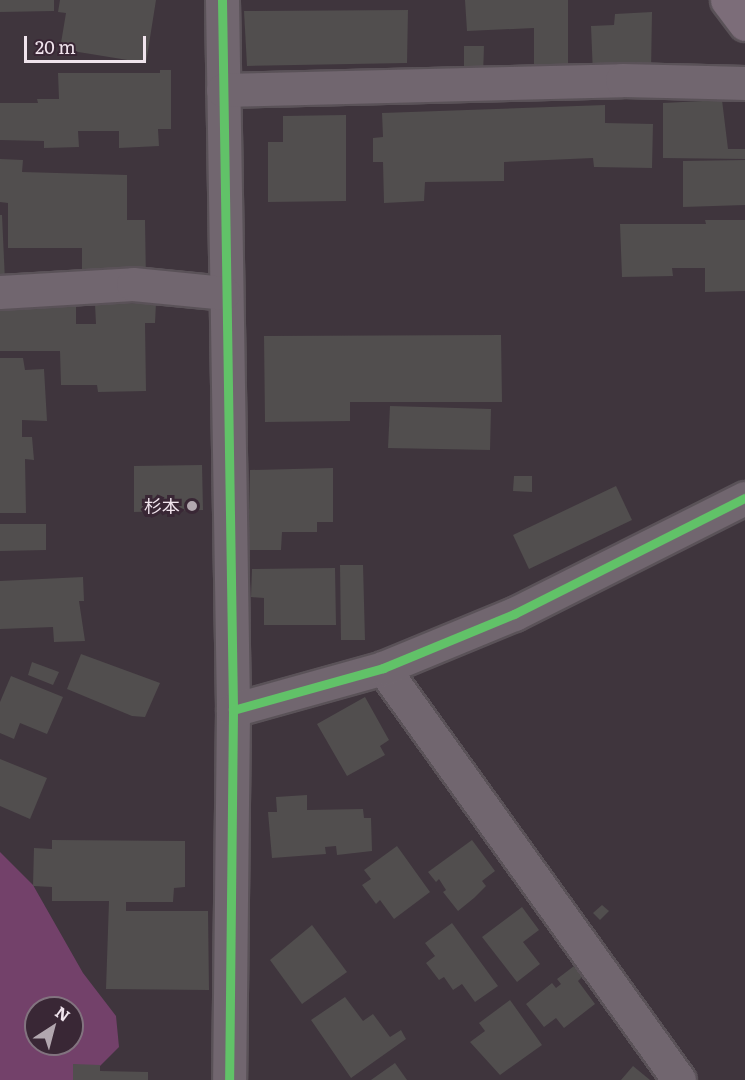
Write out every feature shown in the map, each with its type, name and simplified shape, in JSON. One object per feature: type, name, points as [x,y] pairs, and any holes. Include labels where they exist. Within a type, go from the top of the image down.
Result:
[{"type":"main road","points":[[728,0],[745,24]]},
{"type":"street","points":[[222,0],[224,293],[233,710],[229,1080]]},
{"type":"street","points":[[223,90],[621,80],[745,82]]},
{"type":"street","points":[[0,292],[133,284],[224,293]]},
{"type":"street","points":[[233,710],[383,668],[514,614],[745,498]]},
{"type":"street","points":[[383,668],[679,1080]]},
{"type":"shaded area","points":[[0,852],[33,885],[83,973],[116,1016],[119,1047],[86,1080],[0,1080]]},
{"type":"building","points":[[0,0],[54,0],[54,11],[0,12]]},
{"type":"building","points":[[60,0],[156,0],[146,63],[60,49],[66,13],[58,12]]},
{"type":"building","points":[[465,0],[568,0],[568,77],[534,77],[534,28],[467,31]]},
{"type":"building","points":[[408,10],[407,63],[247,66],[244,11]]},
{"type":"building","points":[[652,12],[651,73],[593,75],[591,26],[614,25],[615,14]]},
{"type":"building","points":[[464,46],[484,46],[483,76],[464,76]]},
{"type":"building","points":[[160,70],[171,70],[171,129],[158,129],[159,146],[119,148],[119,131],[78,131],[79,147],[44,148],[44,141],[0,140],[0,103],[38,103],[37,99],[59,99],[58,73],[160,73]]},
{"type":"building","points":[[722,100],[728,149],[745,149],[745,159],[663,158],[663,103]]},
{"type":"building","points":[[605,105],[605,123],[653,124],[652,168],[594,167],[593,158],[504,162],[504,181],[425,182],[424,201],[384,203],[383,162],[373,162],[373,138],[383,137],[382,113]]},
{"type":"building","points":[[346,115],[346,201],[268,202],[268,142],[283,142],[283,116]]},
{"type":"building","points":[[0,159],[23,160],[22,172],[127,175],[127,220],[145,220],[146,281],[82,280],[82,248],[8,248],[8,203],[0,202]]},
{"type":"building","points":[[745,160],[745,205],[683,207],[683,161]]},
{"type":"building","points":[[0,215],[2,215],[5,281],[0,281]]},
{"type":"building","points":[[705,220],[745,220],[745,291],[705,292],[705,268],[672,268],[673,276],[622,277],[620,224],[706,224]]},
{"type":"building","points":[[156,303],[155,323],[145,323],[146,391],[98,392],[97,385],[61,385],[60,351],[0,351],[0,306],[76,304],[76,324],[96,324],[95,304]]},
{"type":"building","points":[[501,335],[502,402],[350,402],[350,421],[265,422],[264,336]]},
{"type":"building","points":[[0,358],[23,358],[25,370],[44,369],[47,421],[22,420],[22,437],[32,437],[34,460],[25,459],[26,513],[0,513]]},
{"type":"building","points":[[390,406],[491,409],[490,450],[388,448]]},
{"type":"building","points":[[202,465],[203,510],[134,512],[134,466]]},
{"type":"building","points":[[333,468],[333,522],[317,522],[317,532],[282,532],[281,550],[248,550],[250,470]]},
{"type":"building","points":[[514,476],[532,476],[532,492],[513,491]]},
{"type":"building","points":[[616,486],[632,520],[529,569],[513,535]]},
{"type":"building","points":[[0,524],[46,524],[46,550],[0,551]]},
{"type":"building","points":[[340,565],[363,565],[365,640],[341,640]]},
{"type":"building","points":[[335,568],[336,625],[264,625],[264,598],[251,597],[252,569]]},
{"type":"building","points":[[83,577],[84,601],[79,601],[85,641],[54,642],[53,627],[0,629],[0,581]]},
{"type":"building","points":[[81,654],[160,683],[145,717],[132,716],[67,689]]},
{"type":"building","points":[[32,662],[59,672],[53,685],[28,675]]},
{"type":"building","points":[[11,676],[63,697],[47,734],[20,723],[14,739],[0,733],[0,702]]},
{"type":"building","points":[[365,697],[389,740],[380,746],[385,755],[347,776],[317,724]]},
{"type":"building","points":[[0,759],[47,778],[30,819],[0,806]]},
{"type":"building","points":[[307,795],[307,810],[363,809],[364,818],[371,818],[372,851],[337,855],[336,846],[325,847],[326,854],[272,858],[268,812],[277,812],[276,797]]},
{"type":"building","points":[[52,840],[185,841],[185,887],[174,888],[173,902],[126,902],[126,911],[208,911],[209,990],[106,989],[109,901],[52,901],[52,887],[33,886],[34,848],[52,849]]},
{"type":"building","points":[[472,840],[495,871],[482,881],[486,886],[458,911],[443,892],[446,890],[439,879],[436,882],[428,872]]},
{"type":"building","points":[[397,846],[430,892],[394,919],[380,900],[376,904],[362,885],[371,879],[364,870]]},
{"type":"building","points":[[602,905],[609,911],[600,920],[593,913]]},
{"type":"building","points":[[522,907],[539,930],[523,942],[540,964],[517,982],[482,937]]},
{"type":"building","points":[[452,923],[498,986],[475,1002],[462,984],[453,990],[444,977],[439,980],[426,963],[435,956],[425,943]]},
{"type":"building","points":[[312,925],[347,972],[302,1004],[270,960]]},
{"type":"building","points":[[574,966],[582,977],[578,981],[595,1004],[564,1028],[556,1018],[544,1027],[526,1004],[552,983],[556,988],[561,984],[557,979]]},
{"type":"building","points":[[345,997],[363,1021],[373,1014],[390,1037],[401,1030],[406,1039],[351,1078],[311,1020]]},
{"type":"building","points":[[510,1000],[542,1045],[500,1075],[470,1042],[485,1031],[479,1023]]},
{"type":"building","points":[[395,1063],[407,1080],[371,1080]]},
{"type":"building","points":[[73,1064],[100,1065],[100,1071],[148,1072],[148,1080],[73,1080]]},
{"type":"building","points":[[633,1066],[650,1080],[621,1080]]},
{"type":"cycle path","points":[[222,0],[233,710],[229,1080]]},
{"type":"cycle path","points":[[233,710],[383,668],[514,614],[745,498]]},
{"type":"place","name":"杉本","points":[[192,506]]}]
